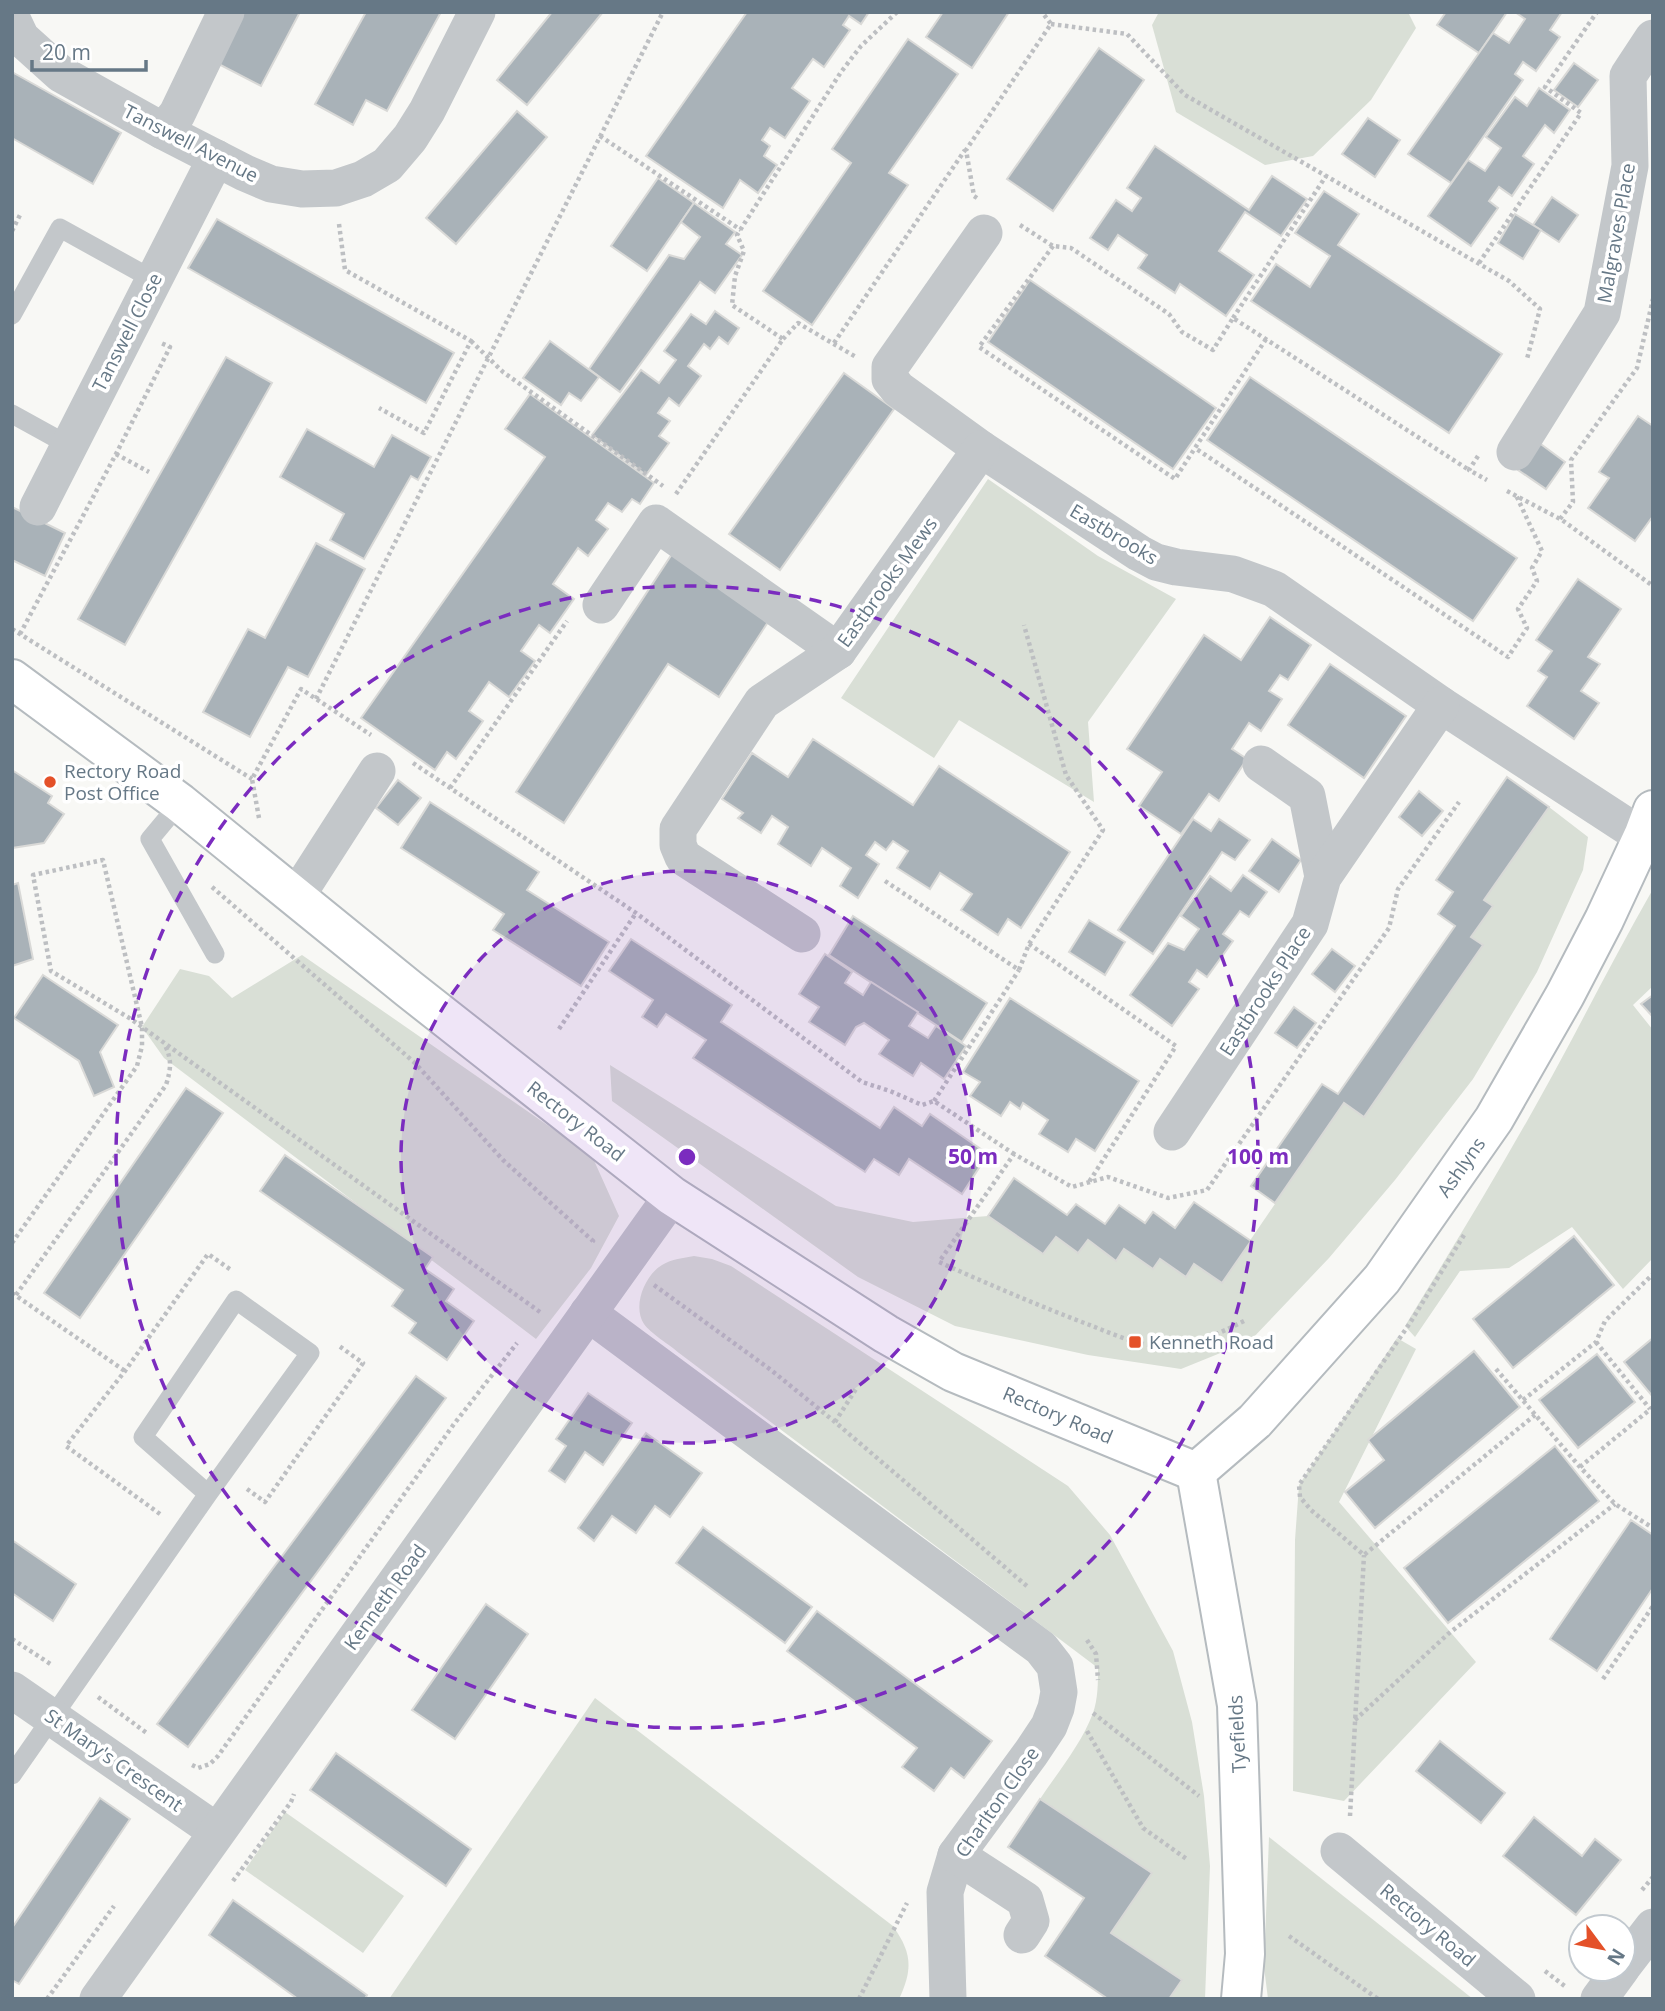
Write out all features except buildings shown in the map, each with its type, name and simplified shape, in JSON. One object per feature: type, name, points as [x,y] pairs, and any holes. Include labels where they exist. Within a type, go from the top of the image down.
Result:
[{"type":"street","points":[[163,131],[177,114],[226,12]]},
{"type":"street","name":"Tanswell Avenue","points":[[12,19],[21,38],[61,75],[216,158],[271,184],[302,189],[336,188],[363,179],[387,165],[410,138],[427,111],[477,12]]},
{"type":"street","name":"Malgraves Place","points":[[1499,450],[1602,313],[1630,166],[1628,76],[1653,38]]},
{"type":"street","name":"Tanswell Close","points":[[38,507],[216,158]]},
{"type":"street","points":[[890,379],[890,367],[993,218]]},
{"type":"street","name":"Eastbrooks","points":[[890,379],[898,389],[981,449],[1120,542],[1156,562],[1233,574],[1274,589],[1441,705],[1628,827],[1648,822]]},
{"type":"street","name":"Eastbrooks Mews","points":[[802,934],[683,857],[678,845],[678,829],[762,702],[838,651],[981,449]]},
{"type":"street","points":[[601,605],[656,523],[838,651]]},
{"type":"street","name":"Rectory Road","points":[[12,679],[180,803],[672,1196],[886,1334],[953,1372],[1196,1472]]},
{"type":"street","name":"Eastbrooks Place","points":[[1172,1132],[1310,924],[1323,877],[1441,705]]},
{"type":"street","points":[[296,897],[385,755]]},
{"type":"street","points":[[1261,764],[1307,796],[1323,877]]},
{"type":"street","name":"Ashlyns","points":[[1196,1472],[1255,1421],[1382,1279],[1494,1119],[1565,995],[1604,920],[1648,822]]},
{"type":"street","name":"Kenneth Road","points":[[100,1998],[672,1196]]},
{"type":"street","name":"Charlton Close","points":[[588,1313],[1041,1648],[1055,1666],[1059,1692],[1049,1726],[957,1855],[945,1892],[948,1999]]},
{"type":"street","name":"Tyefields","points":[[1196,1472],[1237,1705],[1245,1954],[1241,1999]]},
{"type":"street","name":"St Mary's Crescent","points":[[12,1689],[216,1832]]},
{"type":"street","name":"Rectory Road","points":[[1344,1834],[1517,1999]]},
{"type":"street","points":[[957,1855],[1025,1900],[1031,1921],[1022,1935]]},
{"type":"street","points":[[1637,1948],[1653,1927]]},
{"type":"street","points":[[1582,1993],[1598,1983]]},
{"type":"lane","points":[[12,315],[60,228],[154,280]]},
{"type":"lane","points":[[12,414],[70,446]]},
{"type":"lane","points":[[180,803],[150,839],[215,954]]},
{"type":"lane","points":[[12,1775],[310,1353],[236,1300],[143,1437],[208,1494]]},
{"type":"path","points":[[316,699],[663,12]]},
{"type":"path","points":[[783,339],[732,305],[735,276],[744,251],[737,235],[841,72],[861,46],[897,12]]},
{"type":"path","points":[[1479,264],[1581,113],[1545,87],[1597,12]]},
{"type":"path","points":[[1044,13],[1051,24]]},
{"type":"path","points":[[1051,24],[1128,34],[1185,95],[1509,281],[1540,309],[1524,369]]},
{"type":"path","points":[[834,343],[1051,24]]},
{"type":"path","points":[[600,136],[741,230]]},
{"type":"path","points":[[966,150],[974,196],[993,218],[1054,246],[1071,248],[1168,313],[1182,332],[1213,350],[1326,176]]},
{"type":"path","points":[[12,231],[20,215]]},
{"type":"path","points":[[338,218],[345,270],[471,341],[503,372],[676,494],[783,339],[798,323],[890,379]]},
{"type":"path","points":[[1054,246],[979,346],[1175,479],[1266,339]]},
{"type":"path","points":[[1560,519],[1573,502],[1572,460],[1637,368],[1653,299]]},
{"type":"path","points":[[1233,318],[1494,484]]},
{"type":"path","points":[[19,634],[170,347],[158,341]]},
{"type":"path","points":[[379,408],[424,433],[471,341]]},
{"type":"path","points":[[1195,448],[1508,657],[1527,628],[1518,609],[1537,581],[1532,568],[1542,551],[1516,495]]},
{"type":"path","points":[[1469,470],[1499,450]]},
{"type":"path","points":[[655,496],[663,485]]},
{"type":"path","points":[[1505,489],[1560,519],[1653,586]]},
{"type":"path","points":[[450,788],[568,620]]},
{"type":"path","points":[[221,895],[262,839],[252,779],[301,689],[385,755],[450,788],[636,914],[862,1082],[922,1105],[934,1101],[1019,970],[1029,944],[1103,830],[1066,775],[1024,625]]},
{"type":"path","points":[[12,629],[252,779]]},
{"type":"path","points":[[12,1243],[137,1066],[142,1046],[142,1027],[103,860],[33,875],[51,971],[142,1027],[540,1312]]},
{"type":"path","points":[[203,878],[415,1063],[503,1160],[593,1241],[585,1251]]},
{"type":"path","points":[[885,881],[1019,970]]},
{"type":"path","points":[[559,1029],[636,914]]},
{"type":"path","points":[[1029,944],[1176,1046],[1089,1183]]},
{"type":"path","points":[[164,1518],[66,1446],[125,1371],[14,1294],[166,1085],[171,1070],[171,1058],[165,1044]]},
{"type":"path","points":[[934,1101],[1014,1154]]},
{"type":"path","points":[[1364,1555],[1311,1510],[1300,1497],[1298,1485],[1410,1324],[1469,1226]]},
{"type":"path","points":[[1523,1400],[1596,1342],[1605,1321],[1653,1275]]},
{"type":"path","points":[[651,1283],[771,1370],[835,1422],[856,1389]]},
{"type":"path","points":[[533,1322],[548,1301]]},
{"type":"path","points":[[188,1763],[198,1768],[209,1764],[218,1756],[454,1424],[525,1332]]},
{"type":"path","points":[[1580,1467],[1651,1408],[1596,1342]]},
{"type":"path","points":[[1496,1369],[1615,1504],[1653,1528]]},
{"type":"path","points":[[1344,1834],[1355,1721],[1364,1555],[1535,1415]]},
{"type":"path","points":[[1355,1721],[1448,1634],[1615,1504]]},
{"type":"path","points":[[1603,1679],[1653,1606]]},
{"type":"path","points":[[12,1639],[53,1665],[61,1655]]},
{"type":"path","points":[[93,1693],[156,1740]]},
{"type":"path","points":[[1093,1713],[1198,1793],[1201,1803]]},
{"type":"path","points":[[1085,1727],[1143,1828],[1188,1860]]},
{"type":"path","points":[[47,1999],[116,1903]]},
{"type":"path","points":[[1289,1936],[1378,1999]]},
{"type":"path","points":[[1544,1970],[1582,1993]]},
{"type":"shaded area","points":[[1159,12],[1408,12],[1416,28],[1371,100],[1313,156],[1265,165],[1176,112],[1152,25]]},
{"type":"shaded area","points":[[988,479],[1098,556],[1176,599],[1088,722],[1094,802],[959,720],[934,758],[841,698]]},
{"type":"shaded area","points":[[1549,807],[1588,837],[1583,870],[1537,972],[1473,1079],[1395,1180],[1329,1258],[1250,1341],[1181,1369],[1088,1355],[955,1326],[858,1277],[612,1101],[610,1065],[836,1206],[913,1222],[988,1216],[1043,1254],[1056,1237],[1078,1253],[1088,1240],[1116,1260],[1124,1249],[1153,1269],[1160,1259],[1186,1277],[1194,1264],[1221,1283],[1344,1103],[1365,1116],[1483,945],[1471,937],[1492,907],[1484,900]]},
{"type":"shaded area","points":[[1653,889],[1653,986],[1633,1005],[1653,1030],[1653,1258],[1623,1289],[1572,1227],[1509,1268],[1460,1271],[1415,1337],[1405,1326],[1525,1125]]},
{"type":"shaded area","points":[[302,955],[592,1156],[619,1216],[591,1268],[536,1339],[164,1058],[142,1027],[180,969],[209,976],[232,998]]},
{"type":"shaded area","points":[[694,1256],[731,1266],[1068,1486],[1110,1535],[1173,1651],[1192,1722],[1204,1796],[1210,1866],[1205,1999],[1169,1999],[1181,1980],[1111,1933],[1151,1873],[1040,1799],[1076,1746],[1093,1713],[1098,1668],[647,1328],[639,1309],[642,1292],[650,1276],[666,1263]]},
{"type":"shaded area","points":[[1397,1338],[1416,1349],[1339,1502],[1476,1662],[1344,1801],[1293,1791],[1295,1540],[1299,1485]]},
{"type":"shaded area","points":[[595,1698],[893,1926],[904,1945],[908,1961],[907,1979],[899,1999],[389,1999]]},
{"type":"shaded area","points":[[285,1812],[404,1896],[363,1953],[245,1870]]},
{"type":"shaded area","points":[[1269,1837],[1473,1999],[1268,1999],[1264,1967]]},
{"type":"place","name":"Rectory Road Post Office","points":[[50,782]]},
{"type":"place","name":"Kenneth Road","points":[[1135,1342]]}]
